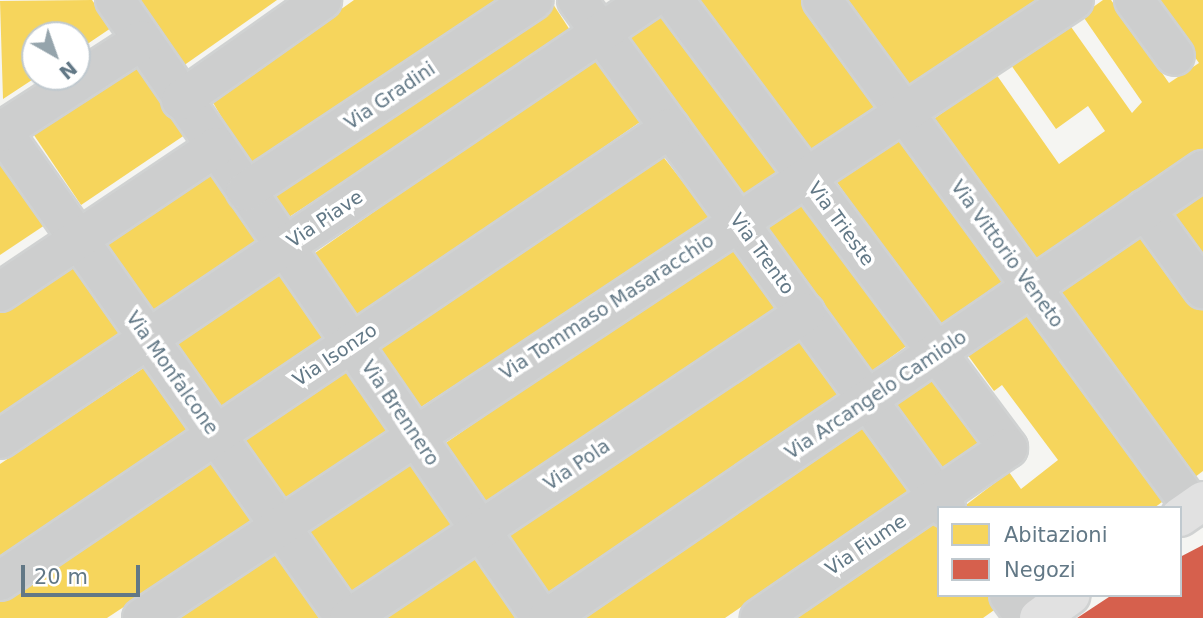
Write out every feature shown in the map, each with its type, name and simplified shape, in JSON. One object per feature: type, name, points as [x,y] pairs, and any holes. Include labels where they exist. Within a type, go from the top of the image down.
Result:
[{"type":"street","name":"Via Brennero","points":[[115,0],[181,100],[541,618]]},
{"type":"street","points":[[181,100],[322,0]]},
{"type":"street","name":"Via Gradini","points":[[246,191],[533,0]]},
{"type":"street","name":"Via Trento","points":[[577,0],[942,502]]},
{"type":"street","name":"Via Piave","points":[[0,439],[649,0]]},
{"type":"street","name":"Via Trieste","points":[[674,0],[1008,448]]},
{"type":"street","name":"Via Vittorio Veneto","points":[[822,0],[1195,509]]},
{"type":"street","name":"Via Tommaso Masaracchio","points":[[142,618],[414,433],[737,221],[804,173],[905,115],[1074,0]]},
{"type":"street","points":[[1134,0],[1175,55]]},
{"type":"street","points":[[1,130],[142,40]]},
{"type":"street","name":"Via Isonzo","points":[[0,581],[670,128]]},
{"type":"street","name":"Via Monfalcone","points":[[1,130],[347,618]]},
{"type":"street","points":[[0,292],[216,147]]},
{"type":"street","name":"Via Arcangelo Camiolo","points":[[548,618],[1203,170]]},
{"type":"street","points":[[1145,209],[1203,289]]},
{"type":"street","name":"Via Pola","points":[[347,618],[805,313]]},
{"type":"street","name":"Via Fiume","points":[[760,618],[942,502],[1008,448]]},
{"type":"street","points":[[1011,597],[1026,618]]},
{"type":"street","points":[[1039,618],[1068,597]]},
{"type":"building: Abitazioni","points":[[92,0],[111,28],[91,42],[91,21],[21,21],[21,87],[3,99],[0,1]]},
{"type":"building: Abitazioni","points":[[135,0],[277,0],[183,66]]},
{"type":"building: Abitazioni","points":[[354,0],[507,0],[251,167],[212,101]]},
{"type":"building: Abitazioni","points":[[696,0],[810,0],[878,105],[811,152]]},
{"type":"building: Abitazioni","points":[[843,0],[1045,0],[910,90]]},
{"type":"building: Abitazioni","points":[[1103,0],[1111,0],[1169,83],[1199,63],[1155,0],[1203,0],[1203,153],[1037,271],[931,121],[996,74],[1059,164],[1105,131],[1088,106],[1056,129],[1011,65],[1069,24],[1132,113],[1142,102],[1082,15]]},
{"type":"building: Abitazioni","points":[[553,4],[572,33],[285,220],[266,190]]},
{"type":"building: Abitazioni","points":[[662,14],[783,175],[748,201],[627,40]]},
{"type":"building: Abitazioni","points":[[595,57],[640,122],[356,321],[311,256]]},
{"type":"building: Abitazioni","points":[[138,64],[186,134],[81,205],[34,134]]},
{"type":"building: Abitazioni","points":[[901,136],[1007,288],[942,333],[836,181]]},
{"type":"building: Abitazioni","points":[[661,154],[712,219],[418,409],[376,352]]},
{"type":"building: Abitazioni","points":[[0,161],[48,223],[0,255]]},
{"type":"building: Abitazioni","points":[[210,172],[257,242],[151,313],[104,244]]},
{"type":"building: Abitazioni","points":[[1203,190],[1203,275],[1162,217]]},
{"type":"building: Abitazioni","points":[[800,196],[908,345],[869,373],[761,224]]},
{"type":"building: Abitazioni","points":[[1147,227],[1203,305],[1203,471],[1195,477],[1055,289]]},
{"type":"building: Abitazioni","points":[[733,242],[778,306],[487,510],[442,446]]},
{"type":"building: Abitazioni","points":[[75,259],[123,332],[0,415],[0,310]]},
{"type":"building: Abitazioni","points":[[279,272],[324,339],[221,409],[175,342]]},
{"type":"building: Abitazioni","points":[[1025,311],[1166,499],[1157,506],[965,506],[1009,472],[1021,489],[1058,460],[1002,385],[994,391],[967,354]]},
{"type":"building: Abitazioni","points":[[803,335],[845,397],[550,596],[508,534]]},
{"type":"building: Abitazioni","points":[[344,364],[390,433],[283,505],[237,436]]},
{"type":"building: Abitazioni","points":[[148,365],[192,431],[0,560],[0,464]]},
{"type":"building: Abitazioni","points":[[933,372],[987,444],[946,475],[891,403]]},
{"type":"building: Abitazioni","points":[[866,419],[914,488],[725,618],[575,618]]},
{"type":"building: Abitazioni","points":[[410,460],[454,525],[350,595],[306,530]]},
{"type":"building: Abitazioni","points":[[213,462],[252,522],[107,618],[0,618],[0,602]]},
{"type":"building: Abitazioni","points":[[933,522],[937,527],[937,597],[989,597],[997,608],[983,618],[789,618]]},
{"type":"building: Abitazioni","points":[[275,551],[319,618],[177,618]]},
{"type":"building: Abitazioni","points":[[477,555],[519,618],[385,618]]},
{"type":"building: Negozi","points":[[1203,545],[1203,618],[1077,618],[1109,597],[1182,597],[1182,556]]}]
